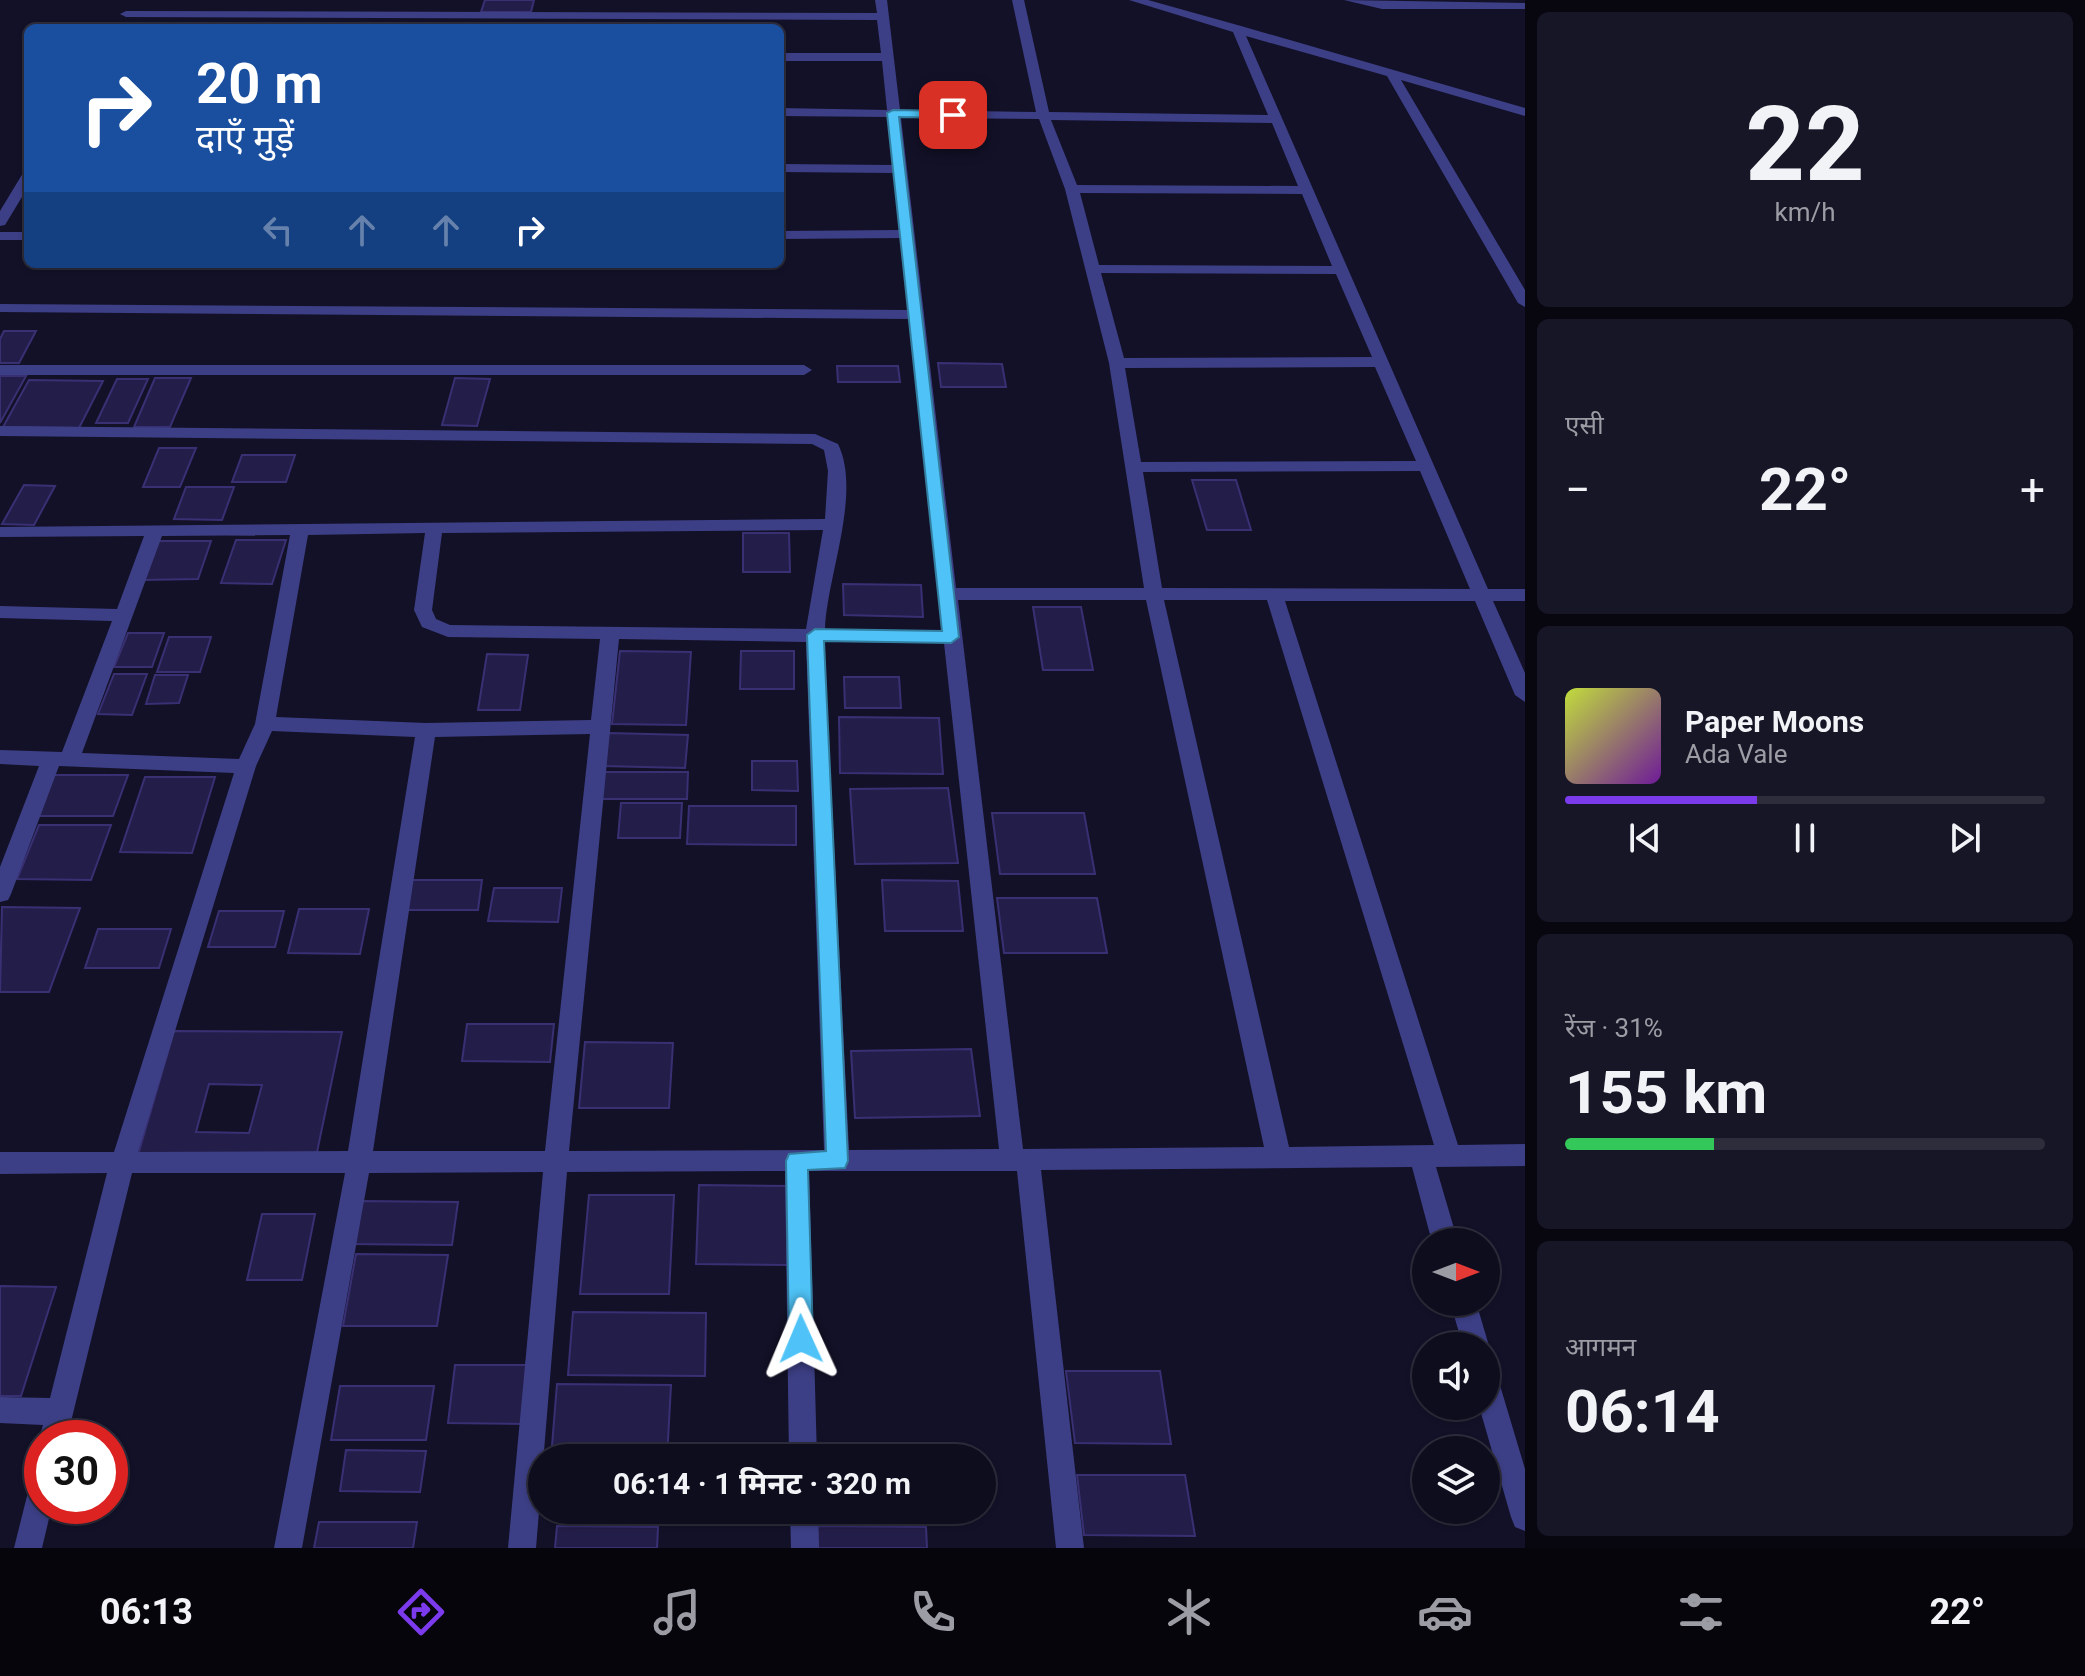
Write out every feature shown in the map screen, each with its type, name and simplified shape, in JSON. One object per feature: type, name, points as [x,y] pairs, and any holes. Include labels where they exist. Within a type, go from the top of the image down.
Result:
[{"type":"street","points":[[120,24],[135,0]]},
{"type":"street","points":[[1018,0],[1044,117],[1072,189],[1117,363],[1154,595],[1279,1158]]},
{"type":"street","points":[[1135,0],[1525,112]]},
{"type":"street","points":[[1350,0],[1382,6],[1428,3],[1525,6]]},
{"type":"street","points":[[126,14],[882,9],[951,637],[1070,1548]]},
{"type":"street","points":[[1237,28],[1525,695]]},
{"type":"street","points":[[784,57],[887,57]]},
{"type":"street","points":[[1391,73],[1525,303]]},
{"type":"street","points":[[784,112],[1275,119]]},
{"type":"street","points":[[784,168],[899,169]]},
{"type":"street","points":[[0,222],[24,183]]},
{"type":"street","points":[[1072,189],[1306,190]]},
{"type":"street","points":[[784,235],[906,234]]},
{"type":"street","points":[[0,236],[24,236]]},
{"type":"street","points":[[1092,269],[1341,270]]},
{"type":"street","points":[[0,308],[914,315]]},
{"type":"street","points":[[1117,363],[1381,362]]},
{"type":"street","points":[[0,370],[804,370]]},
{"type":"street","points":[[0,431],[815,439],[832,447],[835,462],[834,524],[815,635],[837,1161]]},
{"type":"street","points":[[1136,467],[1426,466]]},
{"type":"street","points":[[0,532],[834,524]]},
{"type":"street","points":[[434,529],[423,610],[428,623],[448,631],[951,637]]},
{"type":"street","points":[[57,1420],[122,1164],[246,766],[265,724],[300,530]]},
{"type":"street","points":[[0,894],[124,615],[155,531]]},
{"type":"street","points":[[946,594],[1525,595]]},
{"type":"street","points":[[1274,595],[1449,1155]]},
{"type":"street","points":[[0,612],[124,615]]},
{"type":"street","points":[[522,1548],[556,1161],[610,632]]},
{"type":"street","points":[[265,724],[426,730],[601,727]]},
{"type":"street","points":[[288,1548],[359,1161],[426,730]]},
{"type":"street","points":[[0,757],[246,766]]},
{"type":"street","points":[[0,1163],[1525,1155]]},
{"type":"street","points":[[1421,1156],[1441,1228]]},
{"type":"street","points":[[797,1161],[803,1444]]},
{"type":"street","points":[[0,1410],[37,1420]]},
{"type":"street","points":[[1497,1420],[1525,1517]]},
{"type":"street","points":[[28,1548],[33,1524]]},
{"type":"street","points":[[804,1524],[805,1548]]},
{"type":"building","points":[[485,0],[534,0],[531,12],[481,12]]},
{"type":"building","points":[[4,331],[36,331],[19,363],[0,363],[0,339]]},
{"type":"building","points":[[938,363],[1002,364],[1006,387],[941,387]]},
{"type":"building","points":[[837,366],[898,366],[900,382],[838,382]]},
{"type":"building","points":[[0,376],[26,376],[0,423]]},
{"type":"building","points":[[155,378],[191,378],[170,427],[134,427]]},
{"type":"building","points":[[455,378],[490,379],[477,426],[442,425]]},
{"type":"building","points":[[117,379],[148,379],[128,423],[96,423]]},
{"type":"building","points":[[29,380],[103,381],[79,428],[3,427]]},
{"type":"building","points":[[159,448],[196,448],[180,487],[143,487]]},
{"type":"building","points":[[242,455],[295,455],[286,482],[232,482]]},
{"type":"building","points":[[1192,480],[1236,480],[1251,530],[1207,530]]},
{"type":"building","points":[[24,485],[55,486],[34,525],[2,524]]},
{"type":"building","points":[[186,487],[234,487],[222,520],[174,519]]},
{"type":"building","points":[[743,533],[789,533],[790,572],[743,572]]},
{"type":"building","points":[[236,540],[286,540],[272,584],[221,583]]},
{"type":"building","points":[[155,541],[211,541],[198,579],[141,580]]},
{"type":"building","points":[[843,584],[921,585],[923,617],[844,615]]},
{"type":"building","points":[[1033,607],[1081,607],[1093,670],[1043,670]]},
{"type":"building","points":[[128,633],[164,633],[152,667],[114,667]]},
{"type":"building","points":[[169,637],[211,637],[200,672],[157,672]]},
{"type":"building","points":[[620,651],[691,652],[686,725],[612,724]]},
{"type":"building","points":[[741,651],[794,651],[794,689],[740,689]]},
{"type":"building","points":[[487,654],[528,655],[520,710],[478,710]]},
{"type":"building","points":[[114,674],[147,674],[132,715],[98,714]]},
{"type":"building","points":[[155,675],[188,675],[179,703],[146,704]]},
{"type":"building","points":[[844,677],[899,677],[901,708],[845,708]]},
{"type":"building","points":[[839,717],[939,718],[943,774],[840,773]]},
{"type":"building","points":[[608,733],[688,735],[685,768],[603,766]]},
{"type":"building","points":[[752,761],[797,761],[798,791],[752,790]]},
{"type":"building","points":[[603,772],[688,772],[687,799],[600,799]]},
{"type":"building","points":[[52,775],[128,775],[113,816],[35,816]]},
{"type":"building","points":[[145,777],[215,777],[192,853],[120,852]]},
{"type":"building","points":[[948,788],[958,863],[855,864],[850,789]]},
{"type":"building","points":[[621,803],[682,803],[680,838],[618,838]]},
{"type":"building","points":[[689,806],[796,806],[796,845],[687,844]]},
{"type":"building","points":[[992,813],[1084,813],[1095,874],[1000,874]]},
{"type":"building","points":[[39,825],[111,825],[91,880],[17,879]]},
{"type":"building","points":[[408,880],[482,880],[478,910],[402,910]]},
{"type":"building","points":[[882,880],[958,881],[963,931],[885,931]]},
{"type":"building","points":[[494,888],[562,888],[558,922],[488,921]]},
{"type":"building","points":[[997,898],[1097,898],[1107,953],[1004,953]]},
{"type":"building","points":[[2,907],[80,908],[49,992],[0,992]]},
{"type":"building","points":[[299,909],[369,909],[360,954],[288,953]]},
{"type":"building","points":[[219,911],[284,911],[275,947],[208,947]]},
{"type":"building","points":[[98,929],[171,929],[159,968],[85,968]]},
{"type":"building","points":[[467,1024],[554,1024],[550,1062],[462,1061]]},
{"type":"building","points":[[174,1031],[342,1032],[316,1157],[138,1155]],"holes":[[[209,1084],[262,1085],[249,1133],[196,1132]]]},
{"type":"building","points":[[585,1042],[673,1043],[669,1108],[579,1108]]},
{"type":"building","points":[[971,1049],[980,1116],[855,1118],[851,1051]]},
{"type":"building","points":[[699,1185],[789,1186],[789,1265],[696,1264]]},
{"type":"building","points":[[589,1195],[674,1195],[669,1294],[580,1294]]},
{"type":"building","points":[[358,1201],[458,1202],[452,1245],[349,1244]]},
{"type":"building","points":[[262,1214],[315,1214],[302,1280],[247,1280]]},
{"type":"building","points":[[356,1254],[448,1255],[437,1326],[343,1326]]},
{"type":"building","points":[[0,1286],[56,1287],[21,1396],[0,1396]]},
{"type":"building","points":[[573,1312],[706,1313],[705,1376],[568,1375]]},
{"type":"building","points":[[455,1365],[532,1365],[526,1424],[448,1423]]},
{"type":"building","points":[[1066,1371],[1160,1371],[1171,1444],[1075,1443]]},
{"type":"building","points":[[557,1384],[671,1385],[668,1444],[552,1444]]},
{"type":"building","points":[[340,1386],[434,1386],[426,1440],[331,1440]]},
{"type":"building","points":[[346,1450],[426,1451],[420,1492],[340,1491]]},
{"type":"building","points":[[1077,1475],[1185,1475],[1195,1536],[1084,1535]]},
{"type":"building","points":[[319,1522],[417,1522],[413,1548],[314,1548]]},
{"type":"building","points":[[557,1526],[658,1527],[657,1548],[555,1548]]},
{"type":"building","points":[[817,1526],[926,1527],[927,1548],[818,1548]]},
{"type":"route","points":[[801,1339],[797,1161],[837,1161],[815,635],[951,637],[893,113],[953,115]]}]
